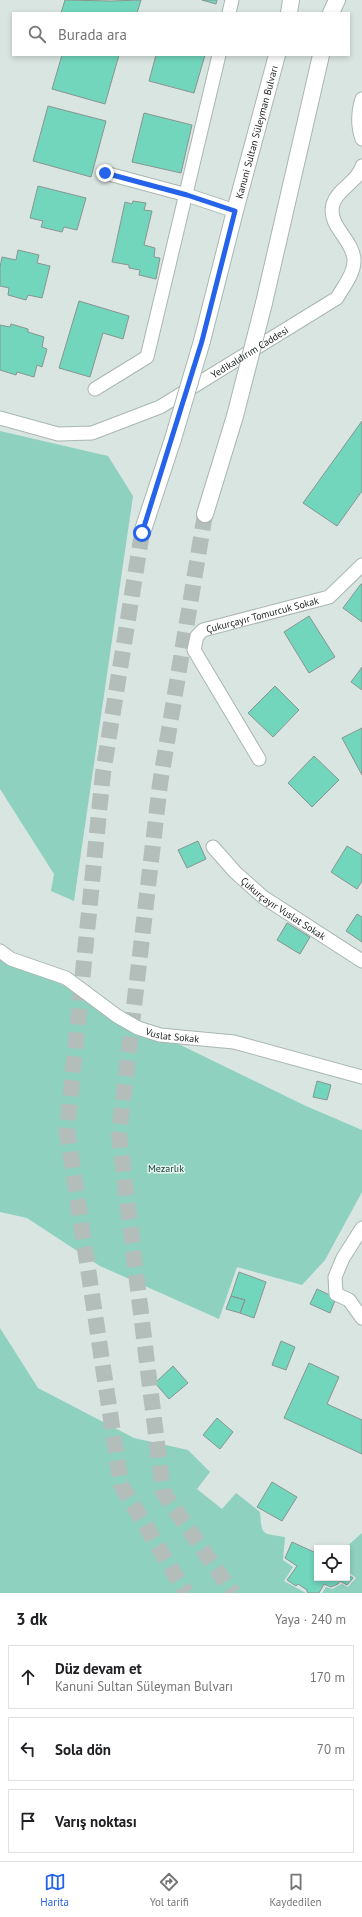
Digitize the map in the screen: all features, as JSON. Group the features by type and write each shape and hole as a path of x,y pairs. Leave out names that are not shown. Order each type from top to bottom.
{"main road":[{"path":"331,12 336,0"},
{"name":"Kanuni Sultan Süleyman Bulvarı","path":"142,533 173,439 202,341 277,56"},
{"path":"205,514 234,416 264,304 321,56"}],"street":[{"path":"229,12 232,0"},
{"path":"95,389 147,357 220,56"},
{"path":"362,99 358,113 359,132 362,139"},
{"name":"Yedikaldırım Caddesi","path":"0,418 58,434 92,433 160,407 336,298 351,274 354,260 350,245 332,219 333,203 341,192 361,171"},
{"path":"105,173 187,195 235,211"},
{"name":"Çukurçayır Tomurcuk Sokak","path":"259,759 194,650 197,636 202,630 329,597 362,565"},
{"name":"Çukurçayır Vuslat Sokak","path":"213,847 235,872 263,897 362,961"},
{"name":"Vuslat Sokak","path":"0,951 11,959 66,978 117,1016 138,1028 160,1035 234,1042 362,1077"},
{"path":"362,1228 343,1258 336,1278 336,1294 349,1300 362,1318"}],"green space":[{"path":"0,431 108,456 133,496 74,901 51,891 54,874 0,789"},
{"name":"Mezarlık","path":"0,953 160,1035 306,1106 362,1130 362,1192 325,1260 302,1285 237,1267 219,1319 100,1266 27,1218 0,1212"},
{"path":"0,1328 38,1388 134,1438 188,1450 210,1472 197,1489 222,1509 236,1493 260,1512 261,1525 264,1532 271,1535 285,1537 283,1560 293,1567 284,1581 306,1593 0,1593"},
{"path":"362,1533 362,1593 322,1593 326,1587 332,1589 342,1584 348,1587 356,1578 350,1573 350,1545 348,1545"}],"building":[{"path":"65,0 141,0 137,12 61,12"},
{"path":"202,0 217,0 216,4"},
{"path":"62,56 119,56 105,104 52,89"},
{"path":"156,56 205,56 194,93 149,81"},
{"path":"48,106 106,121 91,177 33,161"},
{"path":"144,113 192,125 181,173 132,162"},
{"path":"38,186 86,198 77,230 64,227 62,232 41,227 43,221 30,218"},
{"path":"133,201 146,203 144,210 152,211 144,245 155,248 154,257 160,258 156,279 139,275 140,270 129,268 129,265 112,262 125,202 132,204"},
{"path":"18,250 39,255 37,263 50,266 42,298 28,295 26,300 8,295 9,288 0,286 0,267 2,257 16,260"},
{"path":"79,301 129,316 123,339 103,333 90,377 59,368"},
{"path":"11,324 28,329 28,332 44,337 42,347 47,349 42,367 37,365 34,377 17,372 16,375 0,370 0,325 10,327"},
{"path":"362,421 362,491 337,526 303,503"},
{"path":"362,584 362,622 343,608"},
{"path":"309,616 335,657 309,673 284,632"},
{"path":"362,667 362,690 351,682"},
{"path":"275,686 299,710 273,737 248,713"},
{"path":"362,728 362,775 342,738"},
{"path":"314,756 339,780 312,807 288,783"},
{"path":"198,841 206,859 187,868 178,850"},
{"path":"347,846 362,855 362,881 357,889 331,872"},
{"path":"357,914 362,917 362,942 346,931"},
{"path":"287,923 310,937 300,954 277,940"},
{"path":"317,1081 331,1085 327,1100 313,1097"},
{"path":"239,1272 266,1282 254,1318 240,1313 245,1300 231,1296"},
{"path":"317,1289 336,1298 330,1313 310,1304"},
{"path":"231,1296 245,1300 240,1313 226,1309"},
{"path":"281,1341 295,1347 286,1370 272,1365"},
{"path":"309,1363 339,1377 327,1404 362,1420 362,1454 284,1418"},
{"path":"173,1366 188,1383 169,1399 155,1383"},
{"path":"217,1418 233,1432 220,1449 203,1435"},
{"path":"272,1482 297,1497 282,1521 257,1507"},
{"path":"292,1542 314,1552 314,1581 340,1581 338,1584 331,1587 324,1584 319,1593 309,1593 298,1584 296,1586 287,1580 297,1566 285,1558"},
{"path":"350,1576 353,1578 347,1585 340,1581 350,1581"}],"tunnel":[{"path":"205,514 160,784 119,1135 163,1492 233,1593"},
{"path":"142,533 103,773 67,1131 121,1485 186,1593"}],"route":[{"path":"105,173 187,195 235,211 202,341 173,439 142,533"}]}
